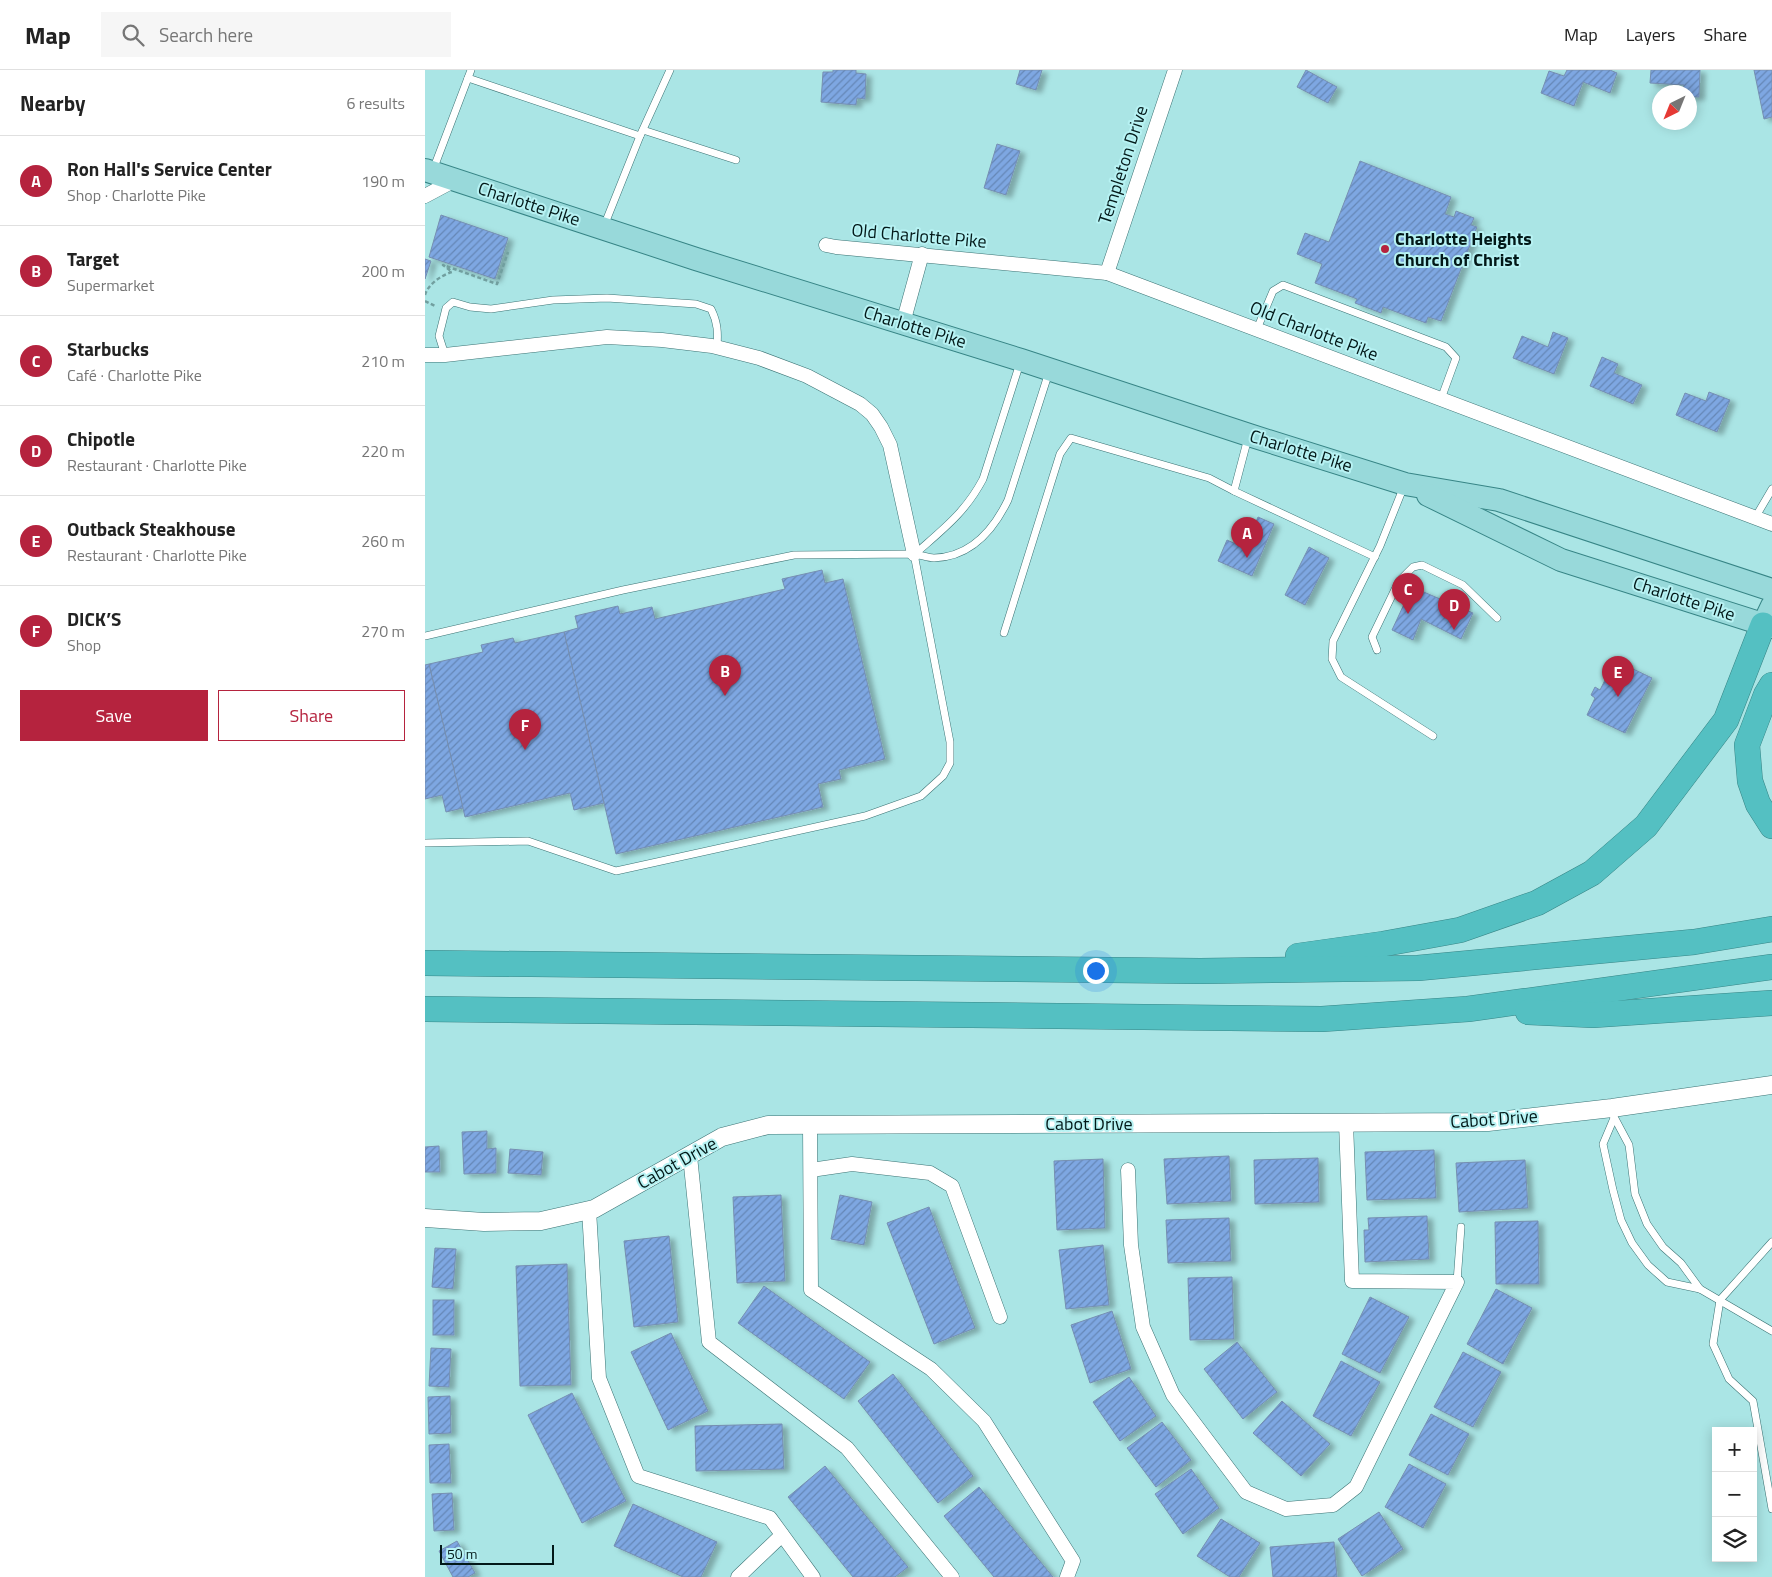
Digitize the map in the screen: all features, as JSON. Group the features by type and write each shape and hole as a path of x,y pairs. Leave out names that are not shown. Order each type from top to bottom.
{"highway":[{"path":"1200,971 1383,944 1460,930 1537,903 1592,874 1646,826 1726,720 1769,619"},
{"path":"1772,685 1766,695 1747,745 1750,781 1758,804 1772,826"},
{"path":"425,963 1200,971 1418,968 1693,942 1772,929"},
{"path":"425,1009 1322,1019 1468,1009 1772,967"},
{"path":"1468,1009 1593,1015 1772,1003"}],"main road":[{"name":"Charlotte Pike","path":"429,171 711,264 1021,360 1405,484 1499,500 1772,590"},
{"name":"Charlotte Pike","path":"1405,484 1561,560 1769,619"}],"street":[{"name":"Templeton Drive","path":"1107,273 1175,70"},
{"path":"425,196 455,180"},
{"name":"Old Charlotte Pike","path":"827,245 1107,273 1772,524"},
{"path":"903,323 922,254"},
{"path":"425,355 445,355 607,337 676,341 717,348 759,358 807,376 860,404 872,414 881,427 890,445 914,554"},
{"name":"Cabot Drive","path":"425,1218 484,1222 541,1221 589,1210 722,1137 768,1125 1488,1122 1613,1113 1772,1085"},
{"path":"1128,1170 1131,1245 1143,1327 1173,1395 1247,1492 1286,1509 1333,1505 1356,1487 1457,1282 1352,1281 1346,1123"},
{"path":"811,1125 811,1290 931,1368 984,1421 1073,1561 1067,1577"},
{"path":"690,1156 709,1342 847,1448 952,1577"},
{"path":"811,1170 852,1164 930,1173 952,1186 1000,1318"},
{"path":"589,1210 599,1378 638,1476 770,1518 813,1577"},
{"path":"738,1577 783,1535"}],"lane":[{"path":"603,228 641,133 671,70"},
{"path":"429,171 470,74 641,133 736,160"},
{"path":"1257,330 1273,291 1283,284 1446,348 1456,358 1441,399"},
{"path":"445,355 439,336 447,308 453,302 470,307 491,309 553,300 607,298 696,304 711,309 717,319 717,348"},
{"path":"914,554 958,516 977,492 983,479 1021,360"},
{"path":"425,636 623,590 794,555 914,554 933,558 955,555 979,542 1000,517 1008,500 1050,370"},
{"path":"1234,491 1249,435"},
{"path":"1004,634 1060,454 1071,438 1209,478 1375,557"},
{"path":"1405,484 1375,557 1333,641 1332,659 1341,677 1433,736"},
{"path":"1755,518 1772,488"},
{"path":"425,843 528,841 615,871 865,816 921,796 943,776 950,763 950,742 914,554"},
{"path":"1377,650 1372,637 1399,581 1413,566 1422,565 1463,585 1497,618"},
{"path":"1613,1113 1603,1144 1621,1220 1632,1243 1648,1265 1667,1282 1700,1289 1772,1331"},
{"path":"1613,1113 1629,1145 1635,1194 1647,1224 1663,1247 1681,1263 1700,1289"},
{"path":"1457,1282 1461,1227"},
{"path":"1772,1242 1720,1300 1713,1344 1729,1379 1753,1401 1772,1509"}],"path":[{"path":"425,295 427,289 445,274 452,272 443,265 497,284 508,252"}],"building":[{"path":"833,70 856,70 856,73 866,74 865,99 857,98 856,105 821,102 823,72 833,72"},
{"path":"1020,70 1042,70 1036,90 1016,84"},
{"path":"1306,70 1337,87 1328,103 1297,87"},
{"path":"1567,70 1610,70 1617,73 1610,93 1583,82 1574,106 1541,93 1549,71 1564,76"},
{"path":"1651,70 1700,70 1699,97 1697,97 1697,85 1650,83"},
{"path":"1754,70 1772,70 1772,117 1764,119"},
{"path":"997,144 1020,151 1006,195 984,188"},
{"path":"1360,161 1451,197 1445,214 1454,217 1456,211 1474,218 1471,225 1477,227 1441,321 1428,317 1426,323 1383,307 1381,313 1355,303 1357,299 1315,283 1322,264 1297,254 1305,233 1329,242"},
{"path":"441,215 508,238 495,279 429,257"},
{"path":"425,259 431,261 425,279"},
{"path":"1553,332 1568,338 1554,374 1513,358 1522,336 1548,347"},
{"path":"1602,357 1618,364 1614,373 1642,385 1633,404 1590,386"},
{"path":"1709,392 1730,400 1717,432 1676,415 1685,393 1706,401"},
{"path":"1258,517 1274,524 1252,576 1218,561 1227,540 1245,548"},
{"path":"1309,547 1329,558 1305,605 1285,595"},
{"path":"822,570 825,583 843,579 885,759 839,770 841,779 818,784 823,807 616,854 564,632 578,628 575,616 618,606 620,614 652,607 655,619 785,589 782,579"},
{"path":"1412,587 1473,613 1461,639 1421,619 1413,640 1392,630"},
{"path":"564,632 604,803 574,810 570,793 465,817 429,664 483,652 481,645 513,638 515,643"},
{"path":"1616,658 1630,665 1629,667 1652,678 1625,733 1587,715 1595,698 1591,695 1595,687 1600,690"},
{"path":"429,664 463,808 446,812 442,795 425,799 425,665"},
{"path":"487,1131 487,1149 496,1148 496,1173 464,1174 462,1132"},
{"path":"439,1146 440,1172 425,1172 425,1147"},
{"path":"510,1149 543,1152 541,1175 508,1173"},
{"path":"1434,1150 1436,1198 1367,1200 1365,1152"},
{"path":"1229,1156 1231,1201 1167,1204 1164,1159"},
{"path":"1318,1158 1319,1202 1255,1204 1254,1160"},
{"path":"1103,1159 1105,1228 1057,1230 1054,1161"},
{"path":"1525,1160 1528,1208 1459,1212 1456,1163"},
{"path":"781,1195 785,1281 737,1283 733,1197"},
{"path":"840,1195 872,1202 864,1245 831,1239"},
{"path":"929,1207 975,1328 934,1344 887,1223"},
{"path":"1427,1216 1429,1259 1365,1262 1364,1230 1369,1230 1368,1218"},
{"path":"1229,1218 1231,1261 1168,1263 1166,1220"},
{"path":"1538,1221 1539,1284 1496,1284 1495,1222"},
{"path":"669,1236 678,1322 634,1327 624,1241"},
{"path":"1103,1245 1109,1305 1066,1309 1059,1250"},
{"path":"435,1248 456,1249 453,1289 432,1287"},
{"path":"567,1264 571,1385 520,1386 516,1266"},
{"path":"1232,1277 1234,1339 1190,1340 1188,1278"},
{"path":"764,1286 870,1362 844,1399 738,1323"},
{"path":"1496,1289 1532,1308 1503,1364 1467,1344"},
{"path":"1370,1297 1409,1317 1380,1373 1342,1354"},
{"path":"433,1300 454,1300 454,1335 433,1335"},
{"path":"1112,1311 1131,1369 1090,1383 1071,1325"},
{"path":"671,1333 708,1411 668,1430 631,1352"},
{"path":"1237,1342 1277,1392 1243,1419 1204,1369"},
{"path":"431,1348 451,1349 449,1387 429,1386"},
{"path":"1463,1352 1501,1372 1473,1427 1434,1407"},
{"path":"1341,1361 1380,1382 1351,1436 1313,1416"},
{"path":"893,1374 973,1476 938,1503 858,1401"},
{"path":"1129,1377 1156,1416 1120,1441 1093,1402"},
{"path":"572,1393 626,1501 582,1523 528,1415"},
{"path":"450,1396 451,1433 429,1434 428,1397"},
{"path":"1282,1401 1330,1444 1301,1476 1253,1433"},
{"path":"1431,1414 1469,1434 1448,1475 1409,1455"},
{"path":"1162,1422 1191,1460 1156,1487 1127,1448"},
{"path":"782,1424 784,1469 696,1471 695,1426"},
{"path":"449,1444 451,1483 430,1483 429,1445"},
{"path":"1409,1464 1446,1484 1423,1528 1385,1507"},
{"path":"825,1466 908,1567 895,1577 853,1577 788,1497"},
{"path":"1191,1469 1219,1508 1183,1534 1155,1494"},
{"path":"979,1487 1053,1577 994,1577 944,1516"},
{"path":"452,1493 454,1530 434,1531 432,1494"},
{"path":"633,1504 717,1542 701,1577 683,1577 614,1546"},
{"path":"1379,1512 1403,1549 1362,1576 1338,1539"},
{"path":"1221,1519 1260,1543 1239,1577 1230,1577 1197,1556"},
{"path":"457,1541 475,1573 468,1577 453,1577 439,1551"},
{"path":"1334,1542 1337,1577 1273,1577 1270,1547"}],"place":[{"name":"Charlotte Heights Church of Christ","path":"1385,249"},
{"name":"Ron Hall's Service Center","path":"1247,558"},
{"name":"Starbucks","path":"1408,614"},
{"name":"Chipotle","path":"1454,630"},
{"name":"Target","path":"725,696"},
{"name":"Outback Steakhouse","path":"1618,697"},
{"name":"DICK’S","path":"525,750"}]}
